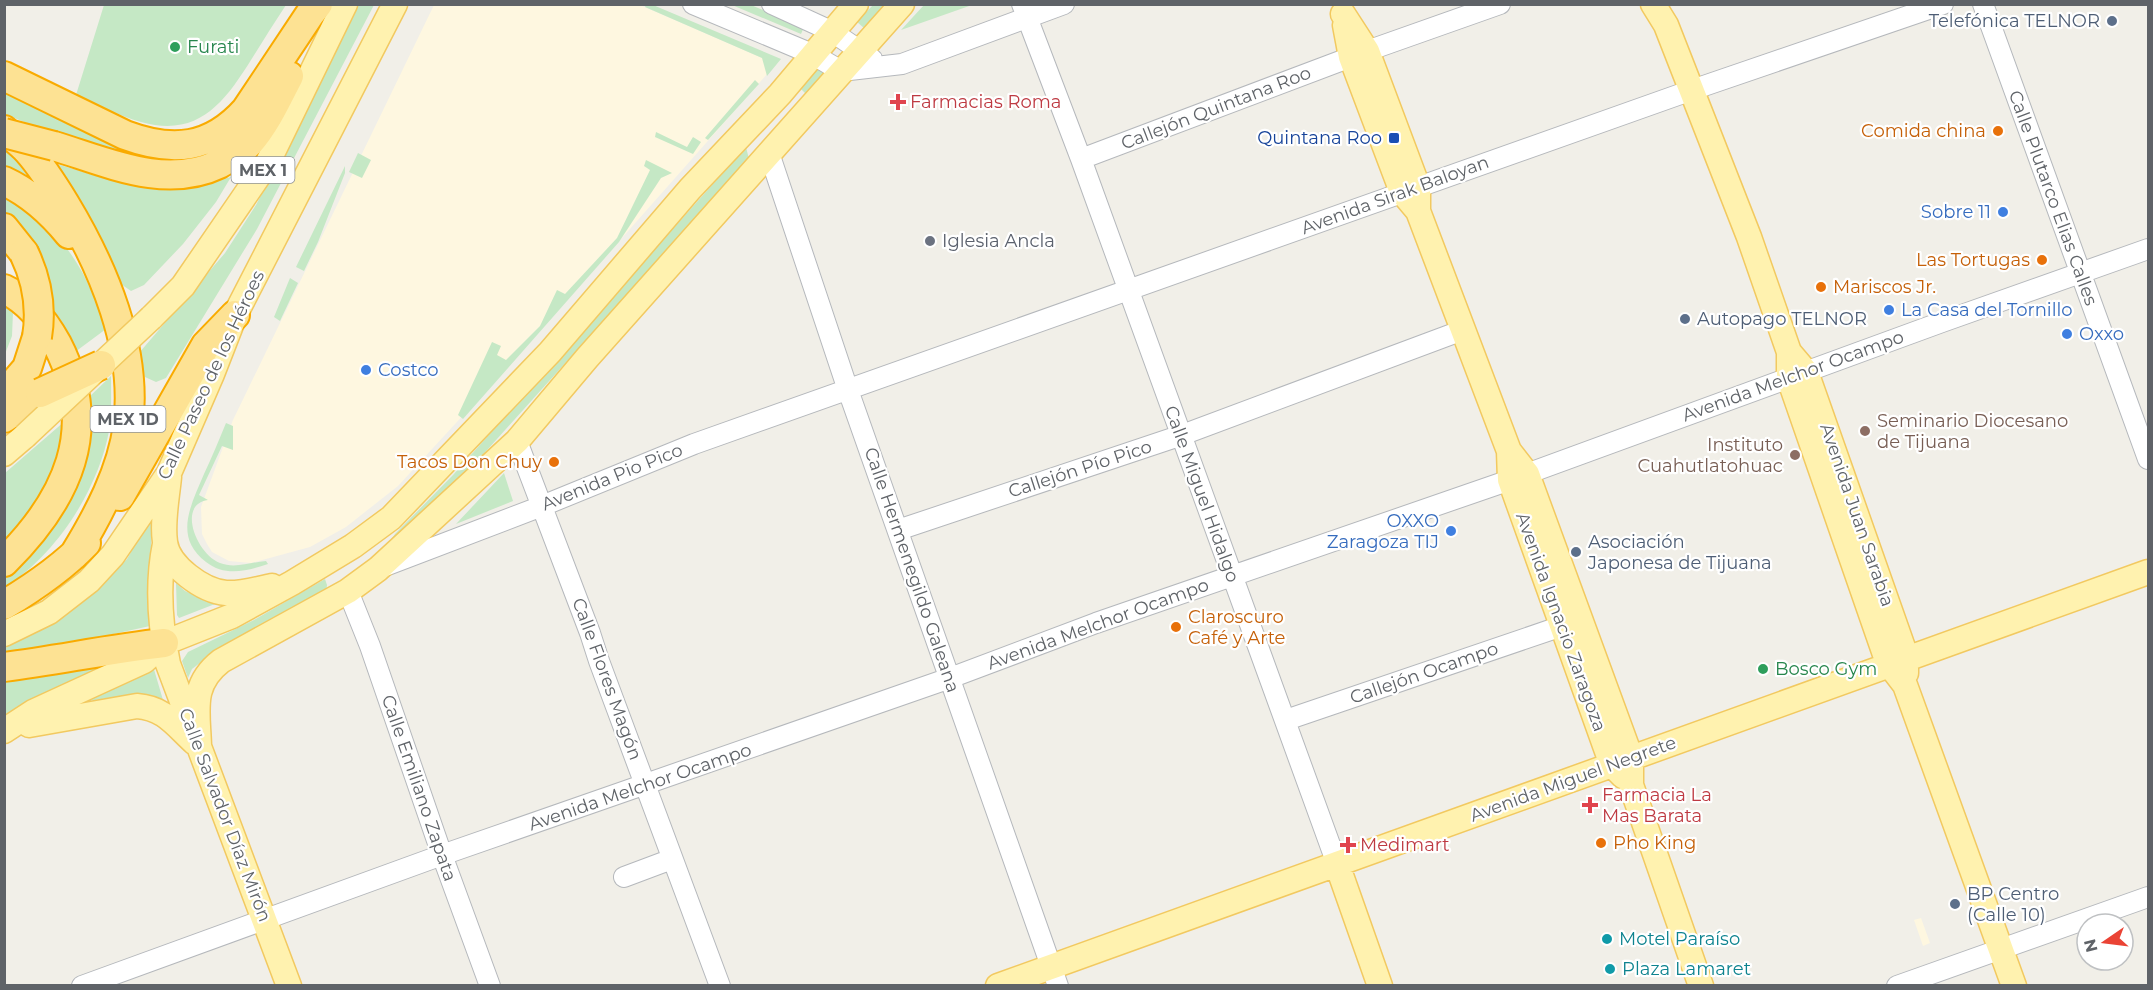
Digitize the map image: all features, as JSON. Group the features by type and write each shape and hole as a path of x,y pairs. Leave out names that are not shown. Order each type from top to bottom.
{"highway":[{"path":"4,76 145,143 183,146 202,142 234,124 246,110 318,4"},
{"path":"4,131 139,172 164,175 210,168 231,158 248,144 265,121 319,21 324,4"},
{"path":"4,131 28,151 53,184 81,231 102,275"},
{"name":"MEX 1D","path":"4,181 37,201 57,219 102,275 118,319 130,399 128,426 111,485 95,521 74,555 29,590 4,605"},
{"path":"4,228 14,253 32,270 39,298 40,320 4,374"},
{"path":"4,289 15,294 35,312 51,333 68,365 78,408 72,458 62,486 39,523 4,562"},
{"name":"MEX 1","path":"74,555 103,525 206,345 235,315"},
{"path":"4,395 27,368 30,334"},
{"name":"MEX 1","path":"11,428 101,365"},
{"path":"4,667 59,660 120,648 164,644"}],"main road":[{"name":"MEX 1","path":"101,365 183,286 268,162 345,4"},
{"name":"Calle Paseo de los Héroes","path":"4,634 49,612 89,581 113,555 169,472 235,315 395,4"},
{"path":"348,591 344,581 345,572 365,554 391,518 550,352 690,189 780,94 856,4"},
{"path":"199,746 198,693 205,675 212,667 348,591 378,569 517,441 902,4"},
{"name":"Avenida Ignacio Zaragoza","path":"1341,9 1509,451 1631,785 1701,986"},
{"name":"Avenida Juan Sarabia","path":"1660,11 1749,237 1905,685 2014,986"},
{"path":"769,153 768,131 780,94"},
{"name":"MEX 1","path":"4,454 11,428"},
{"name":"Calle Salvador Díaz Mirón","path":"169,472 160,596 168,664 289,986"},
{"name":"Avenida Ignacio Zaragoza","path":"1518,477 1562,626 1622,761"},
{"path":"4,732 33,712 144,661 164,644 232,615 292,583 353,546 391,518"},
{"path":"165,544 178,568 200,585 212,590 238,593 292,583"},
{"name":"Avenida Miguel Negrete","path":"998,986 1054,976 1337,864 1897,660 2148,572"},
{"path":"4,732 49,720 137,706 150,707 165,714 199,746"},
{"name":"Calle Miguel Hidalgo","path":"1337,864 1380,986"}],"street":[{"path":"693,4 812,54 841,71 902,64 1024,11 1064,4"},
{"path":"772,4 831,31 882,68"},
{"name":"Callejón Quintana Roo","path":"1081,159 1359,54 1500,4"},
{"name":"Avenida Sirak Baloyan","path":"848,390 1692,90 1943,4"},
{"name":"Calle Plutarco Elias Calles","path":"1983,4 2148,459"},
{"name":"Calle Miguel Hidalgo","path":"1024,11 1081,159 1337,864"},
{"name":"Calle Hermenegildo Galeana","path":"769,153 848,390 1054,976"},
{"name":"Avenida Melchor Ocampo","path":"82,986 442,855 950,678 1096,623 1518,477 2148,249"},
{"name":"Callejón Pío Pico","path":"897,530 1182,435 1463,330"},
{"name":"Avenida Pio Pico","path":"378,569 694,444 848,390"},
{"name":"Calle Flores Magón","path":"517,441 720,986"},
{"name":"Calle Emiliano Zapata","path":"348,591 370,646 490,986"},
{"name":"Callejón Ocampo","path":"1286,720 1562,626"},
{"path":"624,877 672,859"},
{"path":"1898,986 2148,897"}],"shaded area":[{"path":"434,5 640,5 776,64 514,360 398,486 346,527 310,547 251,563 229,561 212,552 207,544 202,534 201,507 233,420"},
{"path":"1921,918 1930,943 1923,946 1914,920"}],"green space":[{"name":"Furati","path":"104,4 286,5 241,76 219,103 194,121 161,126 125,117 76,95"},
{"path":"924,4 972,5 901,30"},
{"path":"358,5 374,5 257,229 166,378 156,382 145,377 139,353 225,253 256,205"},
{"path":"653,5 781,59 767,76 762,58 645,7"},
{"path":"732,5 751,5 804,27 801,34"},
{"path":"873,5 885,5 864,28 857,22"},
{"path":"816,67 824,71 823,75 806,94 799,87"},
{"path":"755,80 759,84 708,140 705,138"},
{"path":"4,91 105,140 241,139 174,168 66,139 7,115"},
{"path":"656,132 687,147 693,137 701,142 693,154 655,137"},
{"path":"746,147 749,159 479,459 462,482 386,546 453,475"},
{"path":"4,148 10,152 42,196 5,170"},
{"path":"358,153 371,160 362,178 349,172"},
{"path":"646,160 672,173 661,178 619,242 463,419 458,415 492,342 501,346 497,355 506,360 540,326 557,290 565,294 617,238 650,170 644,166"},
{"path":"56,164 122,183 162,189 179,188 231,177 216,202 183,244 144,285 131,291 118,282 79,202"},
{"path":"345,166 345,173 304,271 296,267"},
{"path":"4,191 64,245 78,264 94,296 106,329 75,352 52,316 29,238 5,212"},
{"path":"290,278 298,283 280,321 274,317"},
{"path":"5,305 13,312 12,336 5,354"},
{"path":"111,376 109,431 95,476 85,498 72,519 41,557 24,574 5,587 5,576 14,568 88,398"},
{"path":"65,421 62,446 56,467 30,512 5,542 5,473"},
{"path":"226,423 233,426 233,450 222,446 199,495 208,500 199,503 193,510 192,519 197,540 211,558 226,565 266,561 268,564 236,571 221,570 206,562 196,552 187,531 194,497"},
{"path":"504,473 513,501 456,524"},
{"path":"153,513 149,580 150,626 100,637 5,652 5,648 56,622 98,588 127,559"},
{"path":"325,579 326,593 213,653 192,669 188,678 182,661 188,652 254,620"},
{"path":"176,583 185,591 215,604 179,618"},
{"path":"142,651 5,720 5,676"},
{"path":"153,666 163,700 135,696 88,701 125,683"}],"place":[{"name":"Telefónica TELNOR","path":"2112,21"},
{"name":"Furati","path":"175,47"},
{"name":"Farmacias Roma","path":"898,102"},
{"name":"Comida china","path":"1998,131"},
{"name":"Quintana Roo","path":"1394,138"},
{"name":"Sobre 11","path":"2003,212"},
{"name":"Iglesia Ancla","path":"930,241"},
{"name":"Las Tortugas","path":"2042,260"},
{"name":"Mariscos Jr.","path":"1821,287"},
{"name":"La Casa del Tornillo","path":"1889,310"},
{"name":"Autopago TELNOR","path":"1685,319"},
{"name":"Oxxo","path":"2067,334"},
{"name":"Costco","path":"366,370"},
{"name":"Seminario Diocesano de Tijuana","path":"1865,431"},
{"name":"Instituto Cuahutlatohuac","path":"1795,455"},
{"name":"Tacos Don Chuy","path":"554,462"},
{"name":"OXXO Zaragoza TIJ","path":"1451,531"},
{"name":"Asociación Japonesa de Tijuana","path":"1576,552"},
{"name":"Claroscuro Café y Arte","path":"1176,627"},
{"name":"Bosco Gym","path":"1763,669"},
{"name":"Farmacia La Mas Barata","path":"1590,805"},
{"name":"Pho King","path":"1601,843"},
{"name":"Medimart","path":"1348,845"},
{"name":"BP Centro (Calle 10)","path":"1955,904"},
{"name":"Motel Paraíso","path":"1607,939"},
{"name":"Plaza Lamaret","path":"1610,969"}]}
